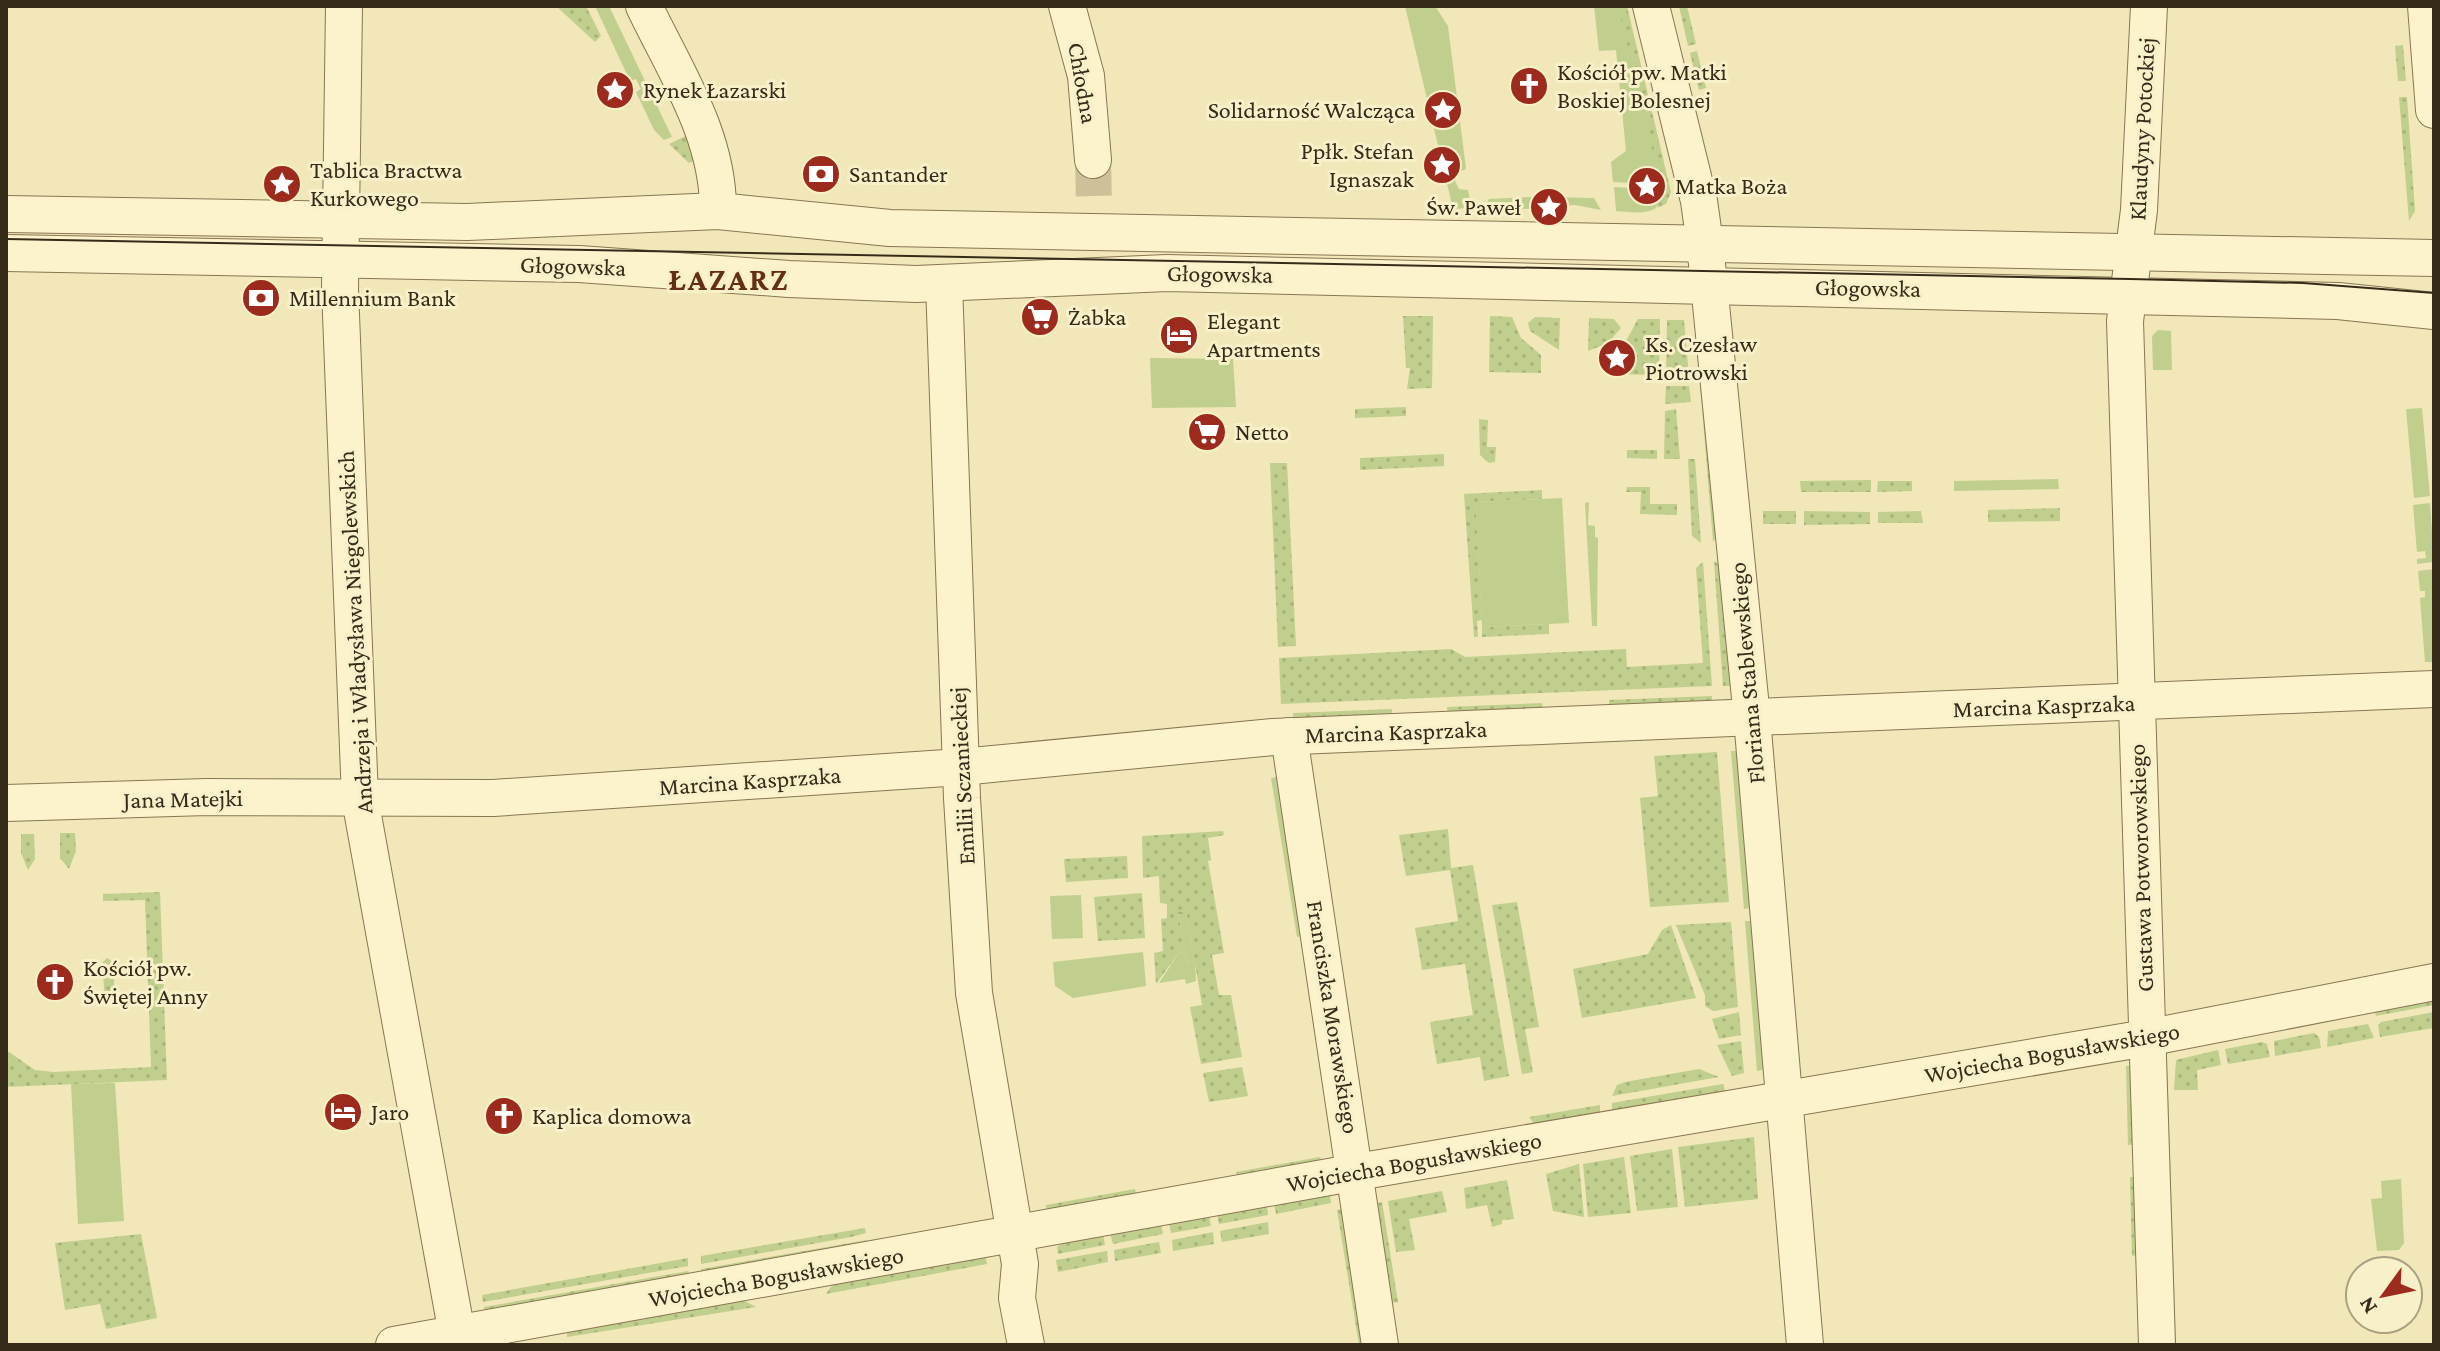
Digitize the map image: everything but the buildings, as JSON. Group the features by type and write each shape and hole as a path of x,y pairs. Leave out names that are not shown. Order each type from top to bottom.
{"street":[{"name":"Andrzeja i Władysława Niegolewskich","path":"344,6 340,260 360,799 458,1338"},
{"path":"644,6 708,140 718,183 718,211"},
{"name":"Chłodna","path":"1067,6 1086,76 1093,160"},
{"name":"Floriana Stablewskiego","path":"1651,6 1699,201 1705,244 1752,718 1805,1345"},
{"name":"Klaudyny Potockiej","path":"2128,295 2139,210 2149,6"},
{"path":"2426,6 2434,110"},
{"name":"Głogowska","path":"6,214 467,222 718,211 890,228 1095,218 1705,244 2434,258"},
{"name":"Głogowska","path":"6,253 579,264 789,279 944,283 1167,273 1708,284 2338,301 2434,311"},
{"name":"Emilii Sczanieckiej","path":"944,283 961,767 976,1009 1017,1250 1017,1298 1026,1345"},
{"name":"Gustawa Potworowskiego","path":"2128,295 2127,397 2157,1345"},
{"name":"Marcina Kasprzaka","path":"360,799 479,798 961,767 1289,736 2434,689"},
{"name":"Franciszka Morawskiego","path":"1289,736 1357,1172 1380,1345"},
{"name":"Jana Matejki","path":"6,803 207,797 360,799"},
{"name":"Wojciecha Bogusławskiego","path":"394,1345 458,1338 1017,1250 1357,1172 2146,1038 2434,982"},
{"name":"Emilii Sczanieckiej","path":"1017,1250 1040,1294 1050,1345"}],"green space":[{"path":"556,6 586,6 601,36 595,42"},
{"path":"595,6 609,6 672,137 664,140 654,130 636,92 641,89 636,79 630,81"},
{"path":"1405,6 1435,6 1448,26 1466,169 1458,172 1455,181 1459,189 1468,190 1472,208 1453,209"},
{"path":"1594,6 1618,6 1663,195 1656,207 1644,212 1616,211 1614,187 1650,189 1651,184 1613,182 1611,162 1626,151 1616,50 1599,51"},
{"path":"1618,6 1627,6 1671,192 1666,204 1651,211 1658,207"},
{"path":"1679,6 1687,6 1696,44 1688,46"},
{"path":"2403,45 2406,81 2398,81 2395,46"},
{"path":"1697,51 1706,88 1699,90 1690,53"},
{"path":"2399,97 2407,97 2415,211 2409,221"},
{"path":"692,133 702,157 689,163 669,144"},
{"path":"1531,197 1537,209 1484,208 1489,199"},
{"path":"1552,197 1594,198 1601,210 1575,205 1549,207"},
{"path":"1403,316 1433,316 1432,388 1407,389 1410,368 1406,368"},
{"path":"1490,316 1512,317 1521,338 1541,355 1541,373 1489,372"},
{"path":"1535,317 1560,318 1559,350 1530,331 1528,323"},
{"path":"1589,318 1614,319 1621,328 1608,343 1588,351"},
{"path":"1638,319 1660,319 1659,375 1606,374 1606,357 1626,341"},
{"path":"1667,320 1684,320 1689,376 1666,375"},
{"path":"1695,321 1717,536 1713,542"},
{"path":"2158,330 2171,331 2172,370 2153,370 2152,336"},
{"path":"1150,358 1233,359 1236,407 1152,408"},
{"path":"1666,386 1689,386 1691,402 1665,404"},
{"path":"1406,407 1406,416 1355,418 1355,409"},
{"path":"2422,408 2430,496 2414,498 2406,409"},
{"path":"1676,409 1680,459 1664,459 1665,411"},
{"path":"1479,419 1488,420 1487,447 1496,447 1495,462 1489,463 1480,455"},
{"path":"1627,450 1657,450 1657,459 1627,458"},
{"path":"1444,454 1444,466 1360,470 1360,458"},
{"path":"1688,459 1695,459 1701,543 1692,536"},
{"path":"1270,463 1287,463 1296,646 1278,647"},
{"path":"2058,479 2059,489 1954,491 1954,481"},
{"path":"1871,480 1871,492 1801,492 1800,481"},
{"path":"1878,481 1912,481 1912,491 1877,492"},
{"path":"1627,487 1650,487 1650,504 1677,504 1677,515 1640,514 1641,492 1626,492"},
{"path":"1542,490 1542,499 1476,502 1482,620 1477,621 1478,637 1474,637 1464,494"},
{"path":"1562,498 1569,623 1482,627 1476,502"},
{"path":"1589,502 1588,525 1595,526 1595,537 1598,538 1597,626 1592,626 1585,503"},
{"path":"2430,503 2434,562 2417,564 2417,559 2426,558 2425,551 2417,552 2413,505"},
{"path":"2060,508 2060,521 1988,522 1988,510"},
{"path":"1763,511 1796,511 1796,524 1763,524"},
{"path":"1804,511 1870,512 1870,524 1804,525"},
{"path":"1921,511 1923,523 1878,523 1878,512"},
{"path":"1714,561 1720,565 1730,686 1723,686"},
{"path":"1703,562 1712,686 1281,704 1279,658 1451,649 1465,657 1626,649 1627,667 1703,663 1696,568"},
{"path":"2434,569 2434,662 2425,662 2420,598 2425,597 2425,591 2420,591 2418,571"},
{"path":"1549,624 1549,634 1482,637 1482,627"},
{"path":"1712,696 1712,705 1609,709 1609,700"},
{"path":"1542,703 1543,712 1448,716 1447,707"},
{"path":"1392,709 1392,718 1294,722 1293,713"},
{"path":"1731,751 1746,751 1752,908 1744,909"},
{"path":"1717,752 1729,902 1650,907 1640,798 1658,796 1654,756"},
{"path":"1277,777 1303,936 1297,937 1271,778"},
{"path":"1448,829 1451,868 1473,865 1509,1076 1484,1081 1480,1057 1437,1064 1430,1022 1473,1015 1465,964 1422,970 1415,928 1458,921 1450,870 1406,876 1399,835"},
{"path":"1223,831 1224,835 1208,838 1211,860 1208,861 1224,953 1212,955 1219,995 1231,995 1242,1057 1201,1064 1190,1007 1202,1005 1186,911 1178,912 1185,951 1178,954 1156,984 1154,953 1163,951 1161,919 1167,918 1167,904 1160,903 1159,876 1143,878 1142,836"},
{"path":"60,833 75,833 76,851 69,869 60,858"},
{"path":"21,834 34,834 35,859 28,870 21,853"},
{"path":"1127,856 1128,878 1066,882 1064,859"},
{"path":"160,892 167,1080 6,1087 6,1050 35,1070 53,1072 151,1067 145,900 103,901 103,894"},
{"path":"1142,893 1145,938 1098,941 1094,897"},
{"path":"1081,895 1083,938 1052,939 1050,896"},
{"path":"1517,902 1539,1027 1525,1029 1533,1072 1522,1074 1492,905"},
{"path":"1186,911 1195,962 1187,964 1178,912"},
{"path":"1745,921 1755,921 1772,1068 1757,1071"},
{"path":"1731,922 1738,1007 1713,1011 1705,1006 1705,995 1676,925"},
{"path":"1671,925 1696,998 1582,1018 1573,969 1648,954 1662,930"},
{"path":"1185,951 1187,964 1195,962 1196,981 1186,984 1185,979 1159,983 1178,954"},
{"path":"1143,952 1146,986 1073,998 1055,986 1053,962"},
{"path":"107,958 113,962 115,998 109,1005 105,1000 102,963"},
{"path":"2434,997 2434,1005 2376,1016 2374,1008"},
{"path":"1739,1012 1741,1035 1719,1039 1712,1019"},
{"path":"2434,1012 2434,1028 2380,1037 2378,1025 2381,1022"},
{"path":"2368,1024 2374,1038 2327,1047 2328,1031"},
{"path":"2314,1033 2319,1037 2321,1048 2275,1056 2274,1041"},
{"path":"1741,1041 1744,1073 1732,1076 1717,1045"},
{"path":"2262,1042 2267,1044 2270,1057 2228,1064 2225,1049"},
{"path":"2218,1050 2221,1065 2197,1070 2198,1090 2174,1090 2176,1060"},
{"path":"2167,1061 2176,1345 2169,1345 2162,1062"},
{"path":"2126,1066 2134,1066 2135,1144 2128,1145"},
{"path":"1242,1067 1248,1096 1209,1102 1203,1073"},
{"path":"1699,1069 1719,1077 1612,1096 1617,1085 1625,1082"},
{"path":"115,1083 124,1221 78,1224 71,1084"},
{"path":"1723,1084 1726,1093 1612,1113 1612,1103"},
{"path":"1600,1105 1600,1115 1536,1126 1529,1117"},
{"path":"1754,1137 1758,1199 1685,1207 1678,1147"},
{"path":"1672,1149 1678,1207 1637,1211 1630,1156"},
{"path":"1320,1157 1322,1164 1238,1176 1236,1172"},
{"path":"1624,1157 1631,1213 1588,1217 1583,1164"},
{"path":"1579,1164 1584,1217 1553,1211 1546,1174"},
{"path":"2130,1177 2136,1177 2138,1255 2132,1256"},
{"path":"2401,1179 2404,1243 2399,1250 2377,1251 2371,1199 2382,1198 2381,1181"},
{"path":"1507,1180 1514,1219 1502,1220 1502,1224 1492,1227 1487,1205 1466,1209 1464,1188"},
{"path":"1135,1189 1137,1197 1047,1212 1046,1205"},
{"path":"1442,1191 1447,1212 1409,1219 1415,1250 1396,1252 1388,1201"},
{"path":"1330,1195 1331,1203 1276,1214 1274,1203"},
{"path":"1382,1202 1398,1302 1389,1303 1373,1204"},
{"path":"1267,1205 1268,1215 1219,1224 1217,1213"},
{"path":"1344,1208 1365,1345 1359,1345 1337,1210"},
{"path":"1209,1215 1211,1226 1171,1233 1169,1222"},
{"path":"1268,1222 1269,1234 1222,1242 1220,1231"},
{"path":"1161,1223 1163,1234 1113,1244 1110,1233"},
{"path":"865,1228 866,1233 851,1237 701,1264 701,1256"},
{"path":"1213,1232 1214,1244 1173,1251 1172,1240"},
{"path":"141,1234 157,1318 106,1329 100,1304 65,1310 55,1243"},
{"path":"1103,1234 1105,1245 1058,1254 1057,1247 1066,1241"},
{"path":"867,1240 867,1245 702,1275 701,1269"},
{"path":"1159,1242 1161,1253 1115,1261 1114,1250"},
{"path":"1107,1251 1108,1262 1058,1272 1056,1260"},
{"path":"985,1254 987,1264 826,1294 833,1284"},
{"path":"688,1258 688,1266 483,1302 482,1295"},
{"path":"688,1271 690,1277 485,1314 484,1307"},
{"path":"743,1300 756,1307 567,1337 567,1329"}],"tunnel":[{"path":"1093,160 1094,203"}],"tram line":[{"path":"6,239 2130,279 2303,283 2434,293"}],"place":[{"name":"Kościół pw. Matki Boskiej Bolesnej","path":"1529,86"},
{"name":"Rynek Łazarski","path":"615,90"},
{"name":"Solidarność Walcząca","path":"1443,110"},
{"name":"Ppłk. Stefan Ignaszak","path":"1442,165"},
{"name":"Santander","path":"821,174"},
{"name":"Tablica Bractwa Kurkowego","path":"282,184"},
{"name":"Matka Boża","path":"1647,186"},
{"name":"Św. Paweł","path":"1549,207"},
{"name":"Millennium Bank","path":"261,298"},
{"name":"Żabka","path":"1040,317"},
{"name":"Elegant Apartments","path":"1179,335"},
{"name":"Ks. Czesław Piotrowski","path":"1617,358"},
{"name":"Netto","path":"1207,432"},
{"name":"Kościół pw. Świętej Anny","path":"55,982"},
{"name":"Jaro","path":"343,1112"},
{"name":"Kaplica domowa","path":"504,1116"}],"district":[{"name":"ŁAZARZ","path":"729,279"}]}
